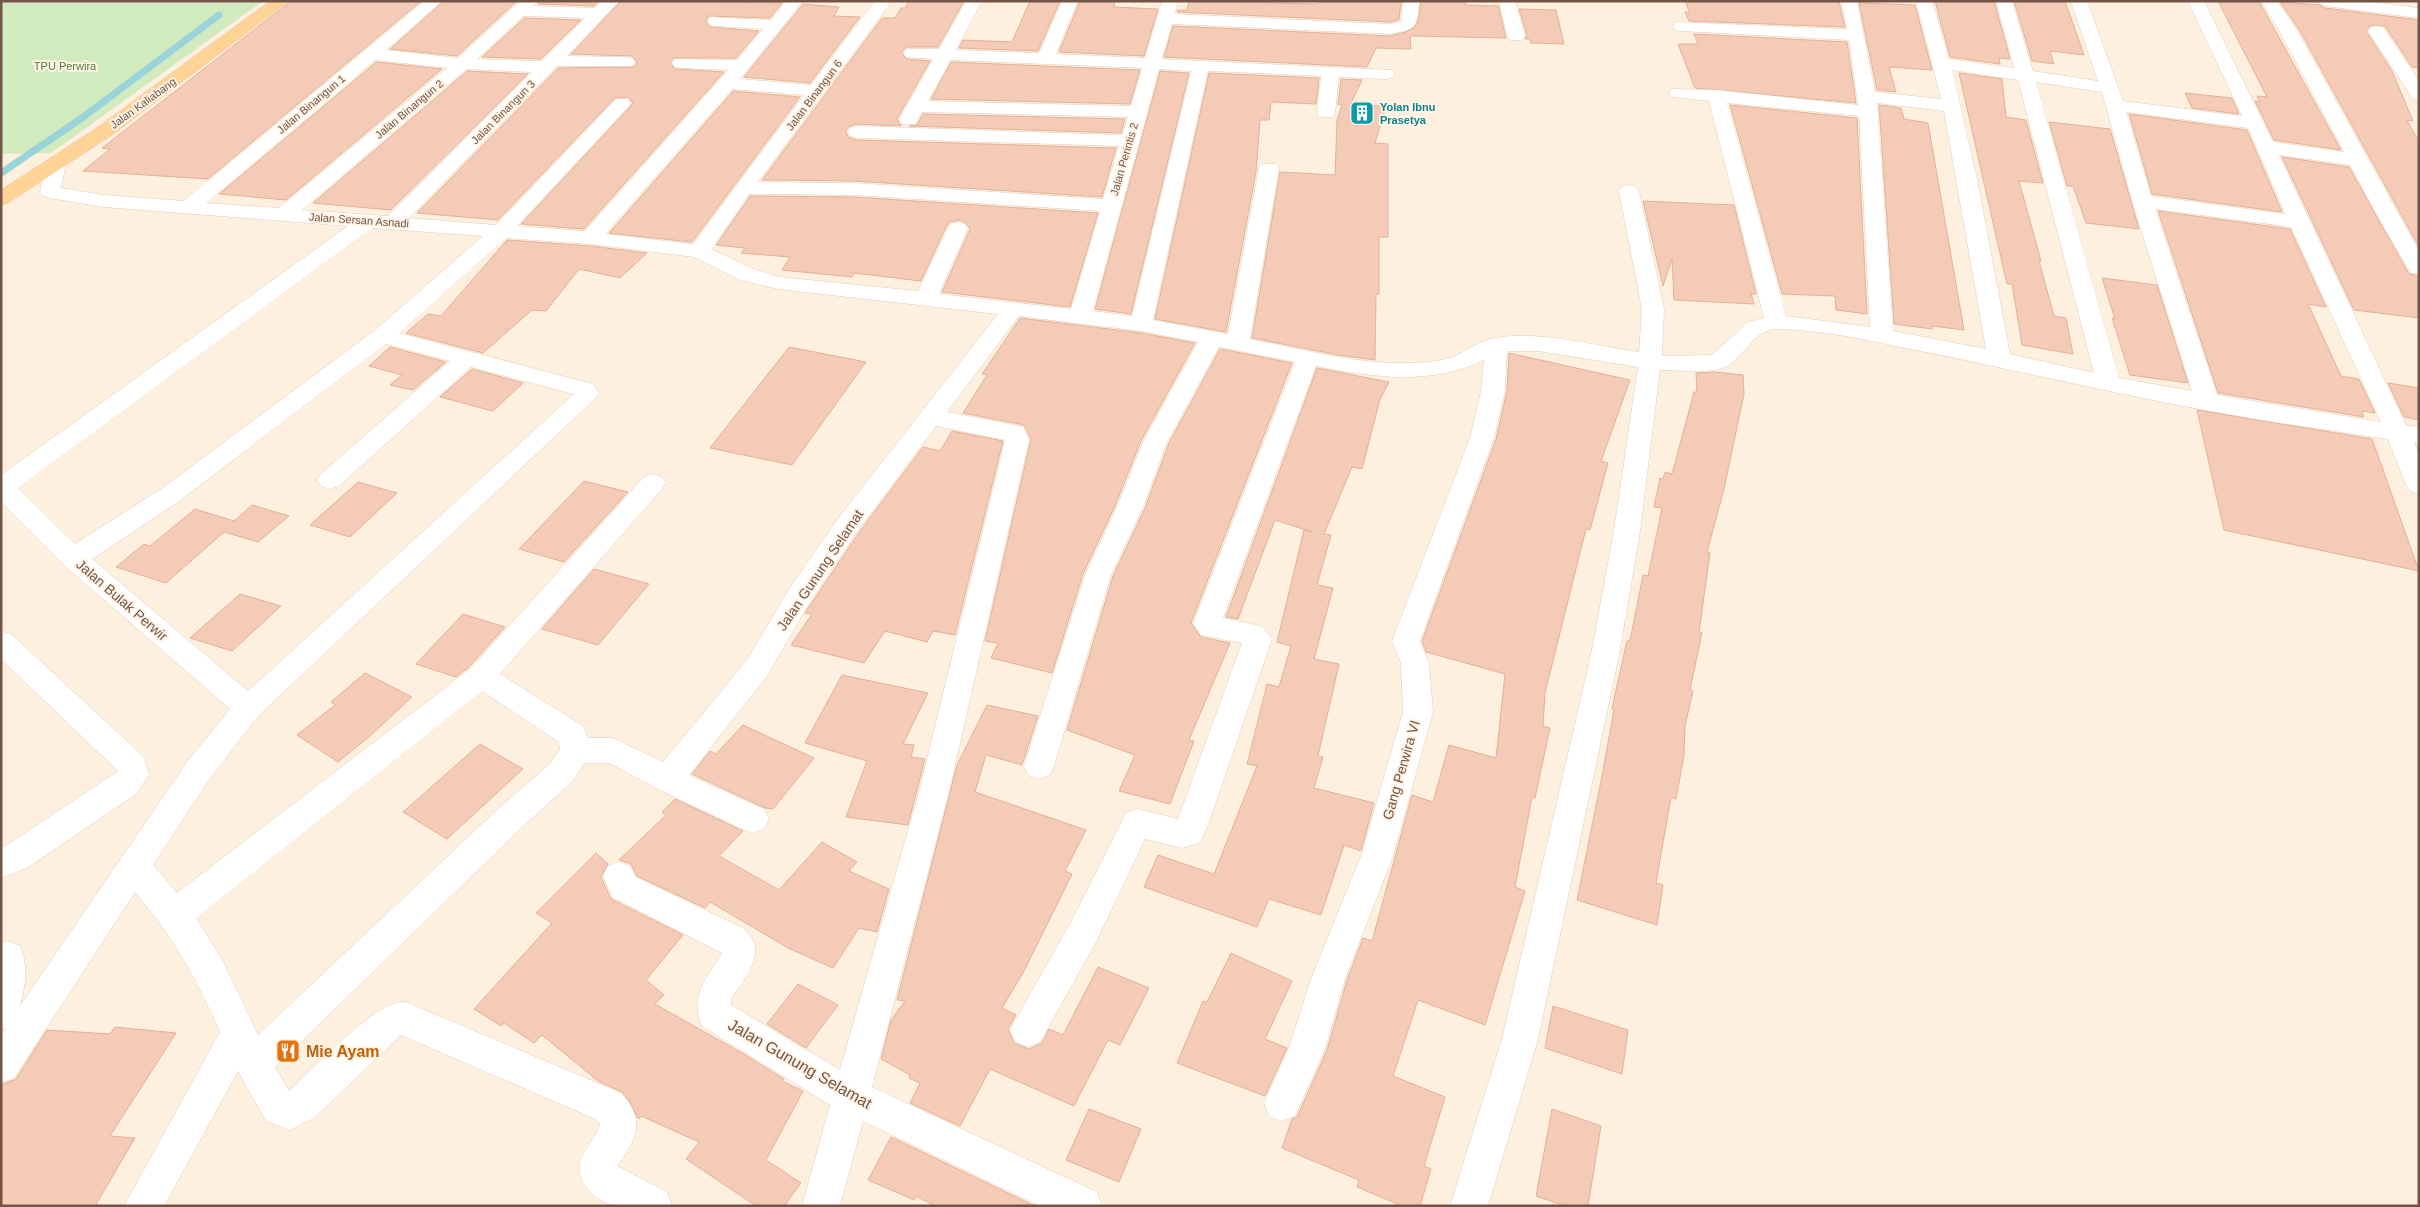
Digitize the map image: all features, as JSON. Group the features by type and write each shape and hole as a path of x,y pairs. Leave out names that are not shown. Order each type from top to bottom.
{"main road":[{"name":"Jalan Kaliabang","path":"1,199 105,131 280,1"}],"street":[{"name":"Jalan Binangun 1","path":"189,207 434,1"},
{"path":"590,238 727,83 794,1"},
{"name":"Jalan Binangun 6","path":"699,250 743,188 884,1"},
{"path":"901,134 974,1"},
{"path":"1045,59 1070,1"},
{"name":"Jalan Perintis 2","path":"1080,318 1170,1"},
{"path":"1165,19 1390,29 1406,26 1409,23 1411,1"},
{"path":"1507,1 1516,36"},
{"path":"1849,1 1858,35 1867,104 1882,336"},
{"path":"1924,1 1943,63 1953,106 1999,359"},
{"path":"2004,1 2109,384"},
{"path":"2079,1 2112,96 2142,201 2207,402"},
{"path":"2196,1 2255,123 2299,222 2408,433 2419,485"},
{"path":"2269,1 2289,32 2393,226 2419,268"},
{"path":"2325,1 2419,13"},
{"path":"525,6 606,7"},
{"name":"Jalan Binangun 2","path":"286,214 462,64 525,6"},
{"name":"Jalan Binangun 3","path":"393,223 606,7"},
{"path":"716,21 775,25"},
{"path":"1681,26 1858,35"},
{"path":"2377,31 2419,96"},
{"path":"912,53 1386,74"},
{"path":"370,54 462,64 626,62"},
{"path":"680,63 742,65"},
{"path":"1943,63 2025,74 2112,96 2255,123"},
{"path":"1140,324 1201,65"},
{"path":"1326,113 1331,71"},
{"path":"727,83 817,91"},
{"path":"1678,93 1867,104 1953,106"},
{"path":"1716,95 1776,322"},
{"path":"73,558 170,495 382,336 501,231 622,103"},
{"path":"916,106 1137,112"},
{"path":"857,132 1129,141"},
{"path":"2265,147 2359,160"},
{"name":"Jalan Sersan Asnadi","path":"56,162 50,192 104,201 590,238 699,250"},
{"path":"1238,343 1269,168"},
{"path":"743,188 854,189 1111,206"},
{"path":"1469,1206 1520,1039 1605,655 1627,531 1650,362 1653,309 1629,191"},
{"path":"2142,201 2299,222"},
{"path":"1,486 368,221"},
{"path":"924,300 958,228"},
{"path":"699,250 748,275 778,283 1140,324 1352,366 1426,368 1461,362 1495,344 1538,344 1650,362 1717,362 1731,352 1742,338 1756,327 1776,322 1836,328 1882,336 1999,359 2109,384 2321,422 2408,433"},
{"name":"Jalan Gunung Selamat","path":"667,779 757,668 799,596 849,523 933,417 1012,310"},
{"path":"1,1065 135,868 198,771 248,708 588,394 585,389 382,336"},
{"path":"1039,766 1098,575 1130,507 1156,442 1212,338"},
{"name":"Gang Perwira VI","path":"1282,1103 1306,1049 1328,979 1377,856 1418,712 1415,663 1406,641 1425,586 1476,458 1494,388 1497,367 1495,344"},
{"path":"1028,1030 1084,931 1137,823 1182,834 1188,833 1191,828 1258,639 1252,634 1211,627 1207,624 1308,356"},
{"path":"330,480 467,358"},
{"path":"821,1206 934,792 1017,440 1015,433 933,417"},
{"path":"176,915 481,676 653,483"},
{"name":"Jalan Bulak Perwir","path":"1,486 73,558 248,708"},
{"path":"1,642 133,766 134,776 126,786 16,858 1,864"},
{"path":"143,1206 246,1049 562,772 576,751 572,734 481,676"},
{"path":"576,751 613,750 667,779 754,819"},
{"path":"135,868 176,915 210,970 246,1049 279,1108 290,1112 387,1024 399,1018 406,1019 608,1106 618,1117 617,1133 602,1154 597,1166 600,1177 653,1206"},
{"name":"Jalan Gunung Selamat","path":"619,876 624,887 731,939 739,946 739,956 714,996 714,1014 852,1097 1082,1206"},
{"path":"1,1013 9,978 8,957"}],"green space":[{"name":"TPU Perwira","path":"1,1 263,1 51,153 1,154"}],"building":[{"path":"291,1 421,1 208,179 83,171 110,149 102,148"},
{"path":"444,1 517,1 457,56 390,49"},
{"path":"540,1 598,1 594,6 538,4"},
{"path":"621,1 782,3 770,18 708,16 706,22 710,27 759,31 736,58 674,58 670,63 675,69 724,72 584,229 521,224 629,108 633,103 628,97 615,98 498,220 417,213 558,68 634,67 637,62 632,56 571,54"},
{"path":"909,1 964,1 938,47 906,47 902,52 906,59 930,61 897,119 901,126 856,124 848,127 846,131 848,137 857,140 1116,148 1102,197 854,181 762,180 882,18 895,18 901,8 905,8"},
{"path":"1030,1 1060,1 1038,51 959,48 963,40 1012,42"},
{"path":"1080,1 1115,1 1114,7 1158,9 1144,56 1059,52"},
{"path":"1189,1 1318,4 1318,1 1401,1 1399,20 1390,22 1177,12 1178,10 1187,10"},
{"path":"1421,1 1465,1 1465,5 1498,6 1506,38 1410,36 1411,49 1376,48 1367,67 1164,57 1173,26 1390,36 1406,32 1415,27 1419,17"},
{"path":"1685,1 1839,2 1845,27 1689,21 1685,12 1690,13"},
{"path":"1935,1 1994,1 2010,59 1999,58 2000,64 1950,57"},
{"path":"2014,1 2065,1 2084,55 2050,51 2054,64 2032,61"},
{"path":"2218,1 2259,1 2341,150 2274,140 2255,101 2260,102 2257,96 2267,97"},
{"path":"2280,2 2320,5 2325,8 2419,20 2419,68 2412,67 2385,26 2371,25 2366,31 2392,71 2413,121 2407,120 2419,142 2419,247 2300,31"},
{"path":"1859,3 1915,5 1932,70 1889,67 1896,92 1877,90"},
{"path":"803,4 839,7 834,16 860,17 810,83 744,77"},
{"path":"1519,9 1556,10 1564,44 1531,43 1530,39 1525,39 1527,35"},
{"path":"524,18 581,20 541,59 482,57"},
{"path":"1694,34 1847,42 1856,103 1695,88 1678,44 1698,44"},
{"path":"376,62 442,69 286,200 219,194"},
{"path":"951,62 1140,70 1130,104 931,99"},
{"path":"467,71 528,74 391,210 313,203"},
{"path":"1160,71 1189,73 1131,314 1095,309"},
{"path":"1209,73 1319,78 1316,104 1271,102 1269,120 1260,120 1256,172 1226,332 1155,319"},
{"path":"1959,73 2002,79 2006,117 2026,120 2043,183 2019,181 2054,316 2066,318 2073,354 2022,345 2012,284 2007,284"},
{"path":"1341,79 1362,80 1351,103 1386,107 1375,143 1388,144 1388,237 1379,237 1379,294 1376,294 1375,360 1338,355 1252,338 1280,172 1335,175 1337,120 1342,105 1338,104"},
{"path":"733,91 800,97 692,242 609,233"},
{"path":"2185,93 2232,98 2239,114 2192,108"},
{"path":"1730,105 1857,118 1867,314 1836,310 1835,296 1782,294"},
{"path":"1879,105 1901,108 1904,119 1928,123 1964,330 1932,326 1932,329 1894,324"},
{"path":"923,114 1125,119 1121,133 909,126 917,125"},
{"path":"2129,114 2247,130 2282,212 2152,194"},
{"path":"2049,122 2110,129 2139,229 2086,223 2073,186 2067,186"},
{"path":"2282,157 2349,167 2409,274 2419,276 2419,318 2354,310"},
{"path":"750,196 854,197 1098,213 1070,307 942,292 970,229 966,223 959,220 950,222 946,227 921,281 854,273 852,277 782,270 790,257 741,253 745,248 716,245"},
{"path":"1643,201 1734,205 1756,294 1751,294 1754,304 1674,300 1672,259 1663,286"},
{"path":"2158,211 2290,229 2326,307 2308,304 2341,376 2359,379 2375,413 2362,411 2364,417 2218,393"},
{"path":"507,240 590,246 647,253 620,278 579,269 546,311 532,310 483,353 406,333 428,314 441,316"},
{"path":"2102,278 2157,285 2188,383 2130,375"},
{"path":"1020,318 1141,333 1195,343 1141,441 1115,506 1083,574 1052,673 991,658 998,643 985,641 1031,439 1024,425 963,413 987,375 982,374"},
{"path":"390,347 446,362 413,390 390,385 402,375 369,366"},
{"path":"789,347 866,362 792,465 710,448"},
{"path":"1220,349 1292,363 1191,623 1201,637 1230,643 1189,740 1194,741 1170,804 1119,791 1135,755 1067,730 1113,576 1145,508 1169,443"},
{"path":"1509,353 1630,380 1601,461 1608,463 1590,530 1586,529 1545,693 1543,726 1550,728 1535,798 1532,797 1515,887 1525,891 1485,1025 1418,1000 1393,1076 1445,1097 1424,1166 1431,1169 1420,1206 1402,1206 1357,1187 1359,1180 1282,1148 1292,1119 1297,1117 1327,1050 1347,980 1363,938 1372,941 1412,795 1433,802 1449,745 1496,758 1505,674 1426,652 1422,641 1496,439 1507,391"},
{"path":"1317,368 1389,382 1380,399 1362,469 1352,467 1324,534 1331,535 1317,585 1333,588 1314,659 1339,664 1318,756 1323,757 1314,788 1374,803 1361,851 1344,845 1321,915 1269,899 1257,927 1144,887 1158,855 1214,874 1257,766 1247,764 1267,684 1279,687 1291,646 1277,642 1304,530 1312,532 1275,520 1238,619 1226,617"},
{"path":"472,369 523,383 493,411 440,397"},
{"path":"1716,372 1743,375 1744,394 1724,489 1707,552 1710,553 1699,632 1702,633 1690,690 1693,691 1685,726 1684,755 1676,799 1671,797 1656,883 1663,885 1657,925 1577,900 1602,776 1614,710 1612,709 1614,699 1627,641 1630,641 1643,575 1648,576 1662,508 1654,507 1660,478 1663,479 1665,472 1672,474 1694,392 1697,392 1696,373"},
{"path":"2388,383 2419,388 2419,420 2404,417"},
{"path":"2197,410 2372,439 2419,571 2224,530"},
{"path":"952,431 1003,441 955,635 933,631 927,642 885,631 864,663 791,645 812,614 805,613 811,604 860,531 923,447 940,451"},
{"path":"584,481 628,492 564,562 519,549"},
{"path":"358,482 397,493 350,537 310,525"},
{"path":"252,505 289,516 258,542 224,532 166,583 116,567 144,544 150,546 195,509 234,521"},
{"path":"594,569 649,584 598,645 542,629"},
{"path":"240,594 281,606 232,651 190,638"},
{"path":"463,614 505,627 468,668 456,677 416,664"},
{"path":"365,673 412,697 370,736 338,762 297,735 335,705 331,702"},
{"path":"842,675 928,693 903,744 914,745 911,757 925,759 908,825 846,817 867,761 805,743"},
{"path":"987,705 1038,716 1022,765 986,755 975,792 1086,830 1065,871 1072,874 1023,973 1002,1008 1016,1015 1008,1029 1014,1043 1029,1049 1042,1043 1049,1029 1063,1035 1098,967 1149,988 1120,1045 1108,1040 1074,1106 990,1069 960,1126 910,1103 920,1083 909,1078 910,1075 881,1059 891,1020 905,1001 897,1000 957,765"},
{"path":"743,725 814,758 773,809 765,808 692,774 710,751 716,754"},
{"path":"480,744 523,769 447,839 403,812"},
{"path":"675,799 743,831 719,856 779,890 822,842 857,862 849,871 889,889 877,932 859,928 833,968 788,948 710,902 705,908 637,876 631,864 619,860 666,815 662,812"},
{"path":"596,853 608,864 601,877 611,899 683,935 646,980 664,995 655,1004 742,1053 784,1079 782,1081 803,1091 766,1160 801,1183 784,1206 756,1206 686,1159 699,1142 641,1116 639,1119 622,1092 598,1081 542,1035 534,1043 504,1023 501,1026 474,1009 552,923 536,913"},
{"path":"1231,953 1292,981 1265,1039 1287,1048 1265,1096 1177,1063 1203,1001 1207,1002"},
{"path":"798,984 838,1005 806,1048 767,1024"},
{"path":"1553,1006 1628,1030 1622,1074 1545,1048"},
{"path":"115,1027 176,1033 110,1136 135,1138 95,1206 1,1206 1,1085 16,1079 47,1030 110,1034"},
{"path":"1089,1109 1141,1129 1119,1182 1066,1160"},
{"path":"1552,1109 1601,1126 1588,1206 1565,1206 1536,1196"},
{"path":"891,1137 1035,1206 935,1206 916,1196 914,1200 868,1180"}],"waterway":[{"path":"1,173 82,118 219,15"}],"place":[{"name":"Yolan Ibnu Prasetya","path":"1362,113"},
{"name":"Mie Ayam","path":"288,1051"}]}
